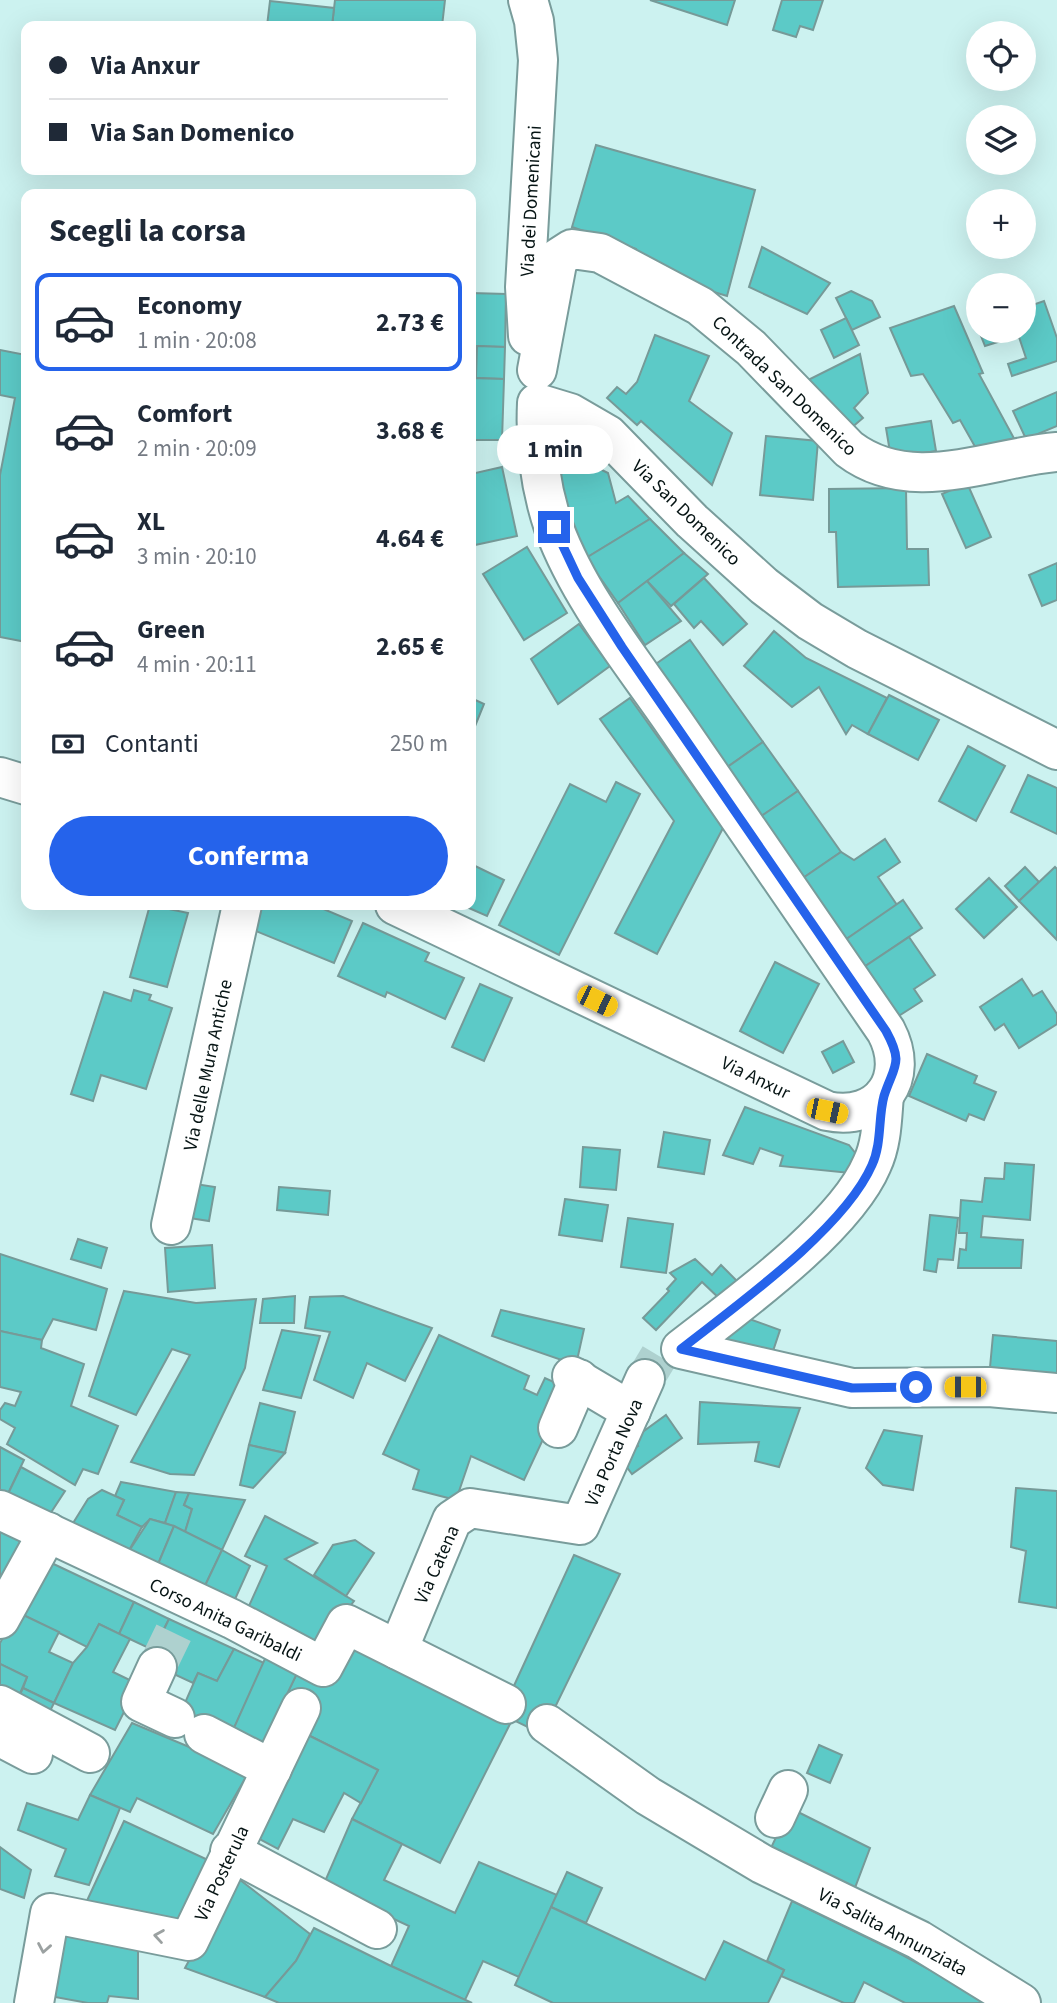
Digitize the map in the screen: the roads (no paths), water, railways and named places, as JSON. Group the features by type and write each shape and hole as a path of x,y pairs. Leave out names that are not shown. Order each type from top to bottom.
{"street":[{"name":"Via dei Domenicani","path":"528,0 534,21 538,60 525,314 537,386"},
{"name":"Contrada San Domenico","path":"537,386 558,258 572,249 589,250 635,269 708,312 743,341 849,449 868,461 895,470 939,471 1057,452"},
{"name":"Via San Domenico","path":"537,386 570,413 608,435 692,521 764,586 810,621 857,649 1057,750"},
{"path":"537,386 536,439 541,482 554,527 571,565 622,647 886,1031 894,1046 897,1063 893,1080 884,1096 877,1149 857,1191 769,1279 652,1373"},
{"path":"0,777 21,783"},
{"name":"Via delle Mura Antiche","path":"171,1224 241,910"},
{"name":"Via Anxur","path":"405,910 827,1111 842,1114 857,1112 884,1096"},
{"path":"558,1428 575,1378 652,1373 852,1388 989,1387 1057,1393"},
{"name":"Via Porta Nova","path":"580,1525 652,1373"},
{"name":"Via Catena","path":"398,1650 452,1520 470,1508 580,1525"},
{"name":"Corso Anita Garibaldi","path":"0,1510 232,1619 323,1667 346,1624 506,1704"},
{"path":"0,1619 48,1532"},
{"path":"157,1667 141,1703 272,1769"},
{"path":"0,1704 90,1753"},
{"name":"Via Posterula","path":"34,2003 50,1913 189,1941 230,1851 301,1709"},
{"name":"Via Salita Annunziata","path":"547,1724 656,1781 762,1864 919,1940 1015,2000"},
{"path":"0,1737 33,1754"},
{"path":"230,1851 377,1929"}],"tunnel":[{"path":"650,1371 659,1356"},
{"path":"157,1667 189,1601"}]}
